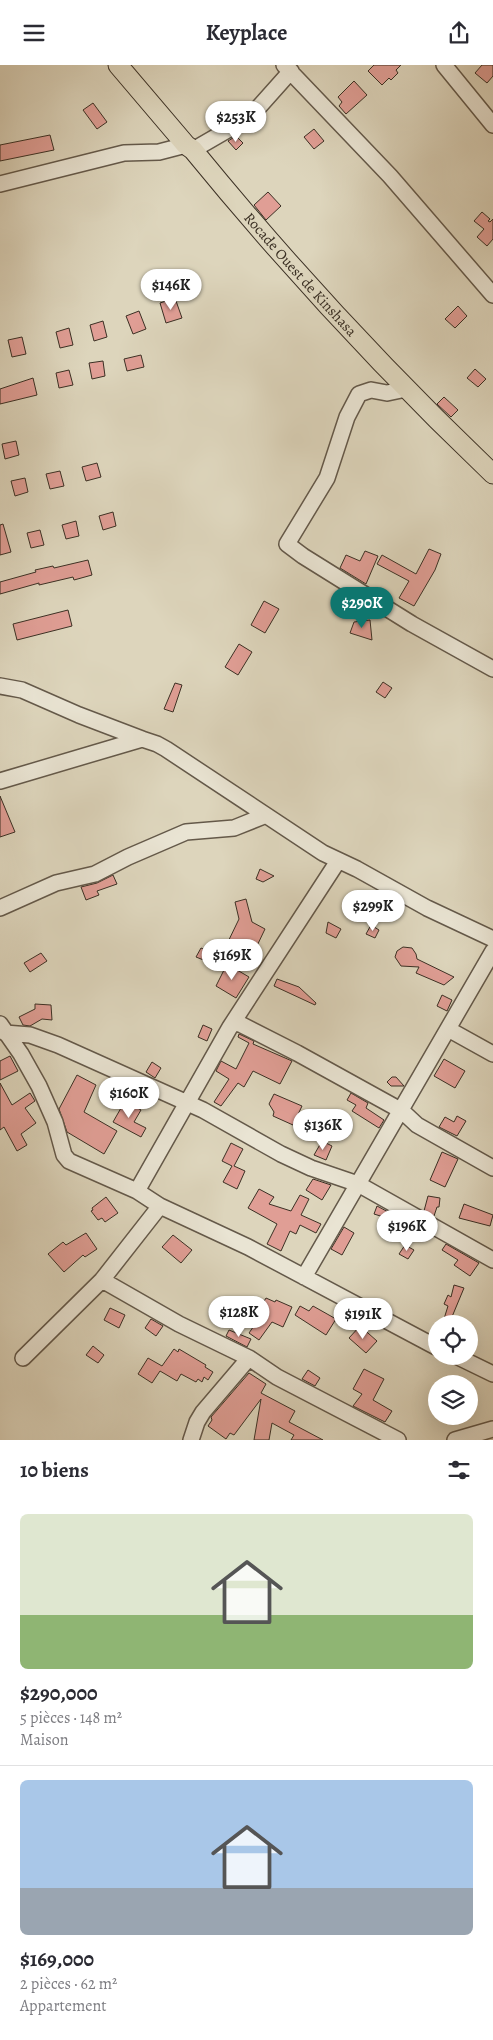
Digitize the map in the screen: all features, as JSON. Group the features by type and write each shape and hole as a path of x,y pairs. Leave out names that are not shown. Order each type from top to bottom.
{"main road":[{"name":"Rocade Ouest de Kinshasa","path":"118,65 293,268 406,389 493,474"}],"street":[{"path":"444,65 493,125"},
{"path":"0,184 124,153 159,152 190,148 250,117 288,68 390,176 493,295"},
{"path":"406,389 387,393 371,390 359,394 347,417 326,478 287,544 303,557 412,623 493,669"},
{"path":"0,686 22,690 79,715 161,746 252,805 264,816 338,861 427,908 493,939"},
{"path":"0,781 142,739"},
{"path":"0,908 56,883 95,874 128,857 186,832 234,828 264,816"},
{"path":"137,1191 233,1023 338,861"},
{"path":"304,1277 402,1111 493,951"},
{"path":"233,1023 240,1024 297,1053 402,1111 417,1125 493,1168"},
{"path":"3,1028 58,1045 186,1103 311,1168 358,1184 493,1261"},
{"path":"3,1028 40,1086 55,1122 64,1155 69,1161 137,1191 160,1206 248,1247 428,1343"},
{"path":"448,1029 493,1054"},
{"path":"23,1358 102,1281 160,1206"},
{"path":"102,1281 186,1327 249,1358 277,1377 394,1439"},
{"path":"191,1440 197,1422 203,1412 249,1358"},
{"path":"474,1365 493,1374"},
{"path":"455,1440 493,1429"}],"building":[{"path":"374,65 401,65 396,70 398,73 382,85 368,71"},
{"path":"482,65 493,65 493,76 487,83 475,73"},
{"path":"354,81 367,95 346,114 339,106 342,102 338,97"},
{"path":"93,103 107,122 97,129 83,110"},
{"path":"314,129 324,141 314,149 304,137"},
{"path":"50,135 54,150 0,161 0,145"},
{"path":"236,136 243,143 236,150 228,141"},
{"path":"268,192 281,206 266,220 254,205"},
{"path":"482,212 490,219 488,221 490,222 493,219 493,239 487,246 477,237 484,229 474,221"},
{"path":"175,298 182,318 166,323 160,303"},
{"path":"458,306 467,316 455,328 445,319"},
{"path":"139,311 146,329 133,334 126,316"},
{"path":"103,321 107,337 94,341 90,325"},
{"path":"69,328 73,345 60,348 56,332"},
{"path":"22,337 26,354 12,357 8,340"},
{"path":"141,355 144,367 127,371 124,359"},
{"path":"103,361 105,376 92,379 89,363"},
{"path":"475,369 486,379 478,387 467,378"},
{"path":"69,370 73,385 59,388 56,373"},
{"path":"33,378 37,395 0,404 0,389"},
{"path":"444,397 458,410 451,417 437,404"},
{"path":"16,441 19,455 5,459 2,444"},
{"path":"97,463 101,477 86,481 82,467"},
{"path":"60,471 64,486 50,489 46,474"},
{"path":"25,478 28,492 15,496 11,481"},
{"path":"113,512 116,526 103,530 99,516"},
{"path":"76,521 79,536 66,539 62,525"},
{"path":"3,524 11,552 0,555 0,525"},
{"path":"40,530 44,545 31,548 27,533"},
{"path":"429,549 441,554 435,570 414,606 399,598 409,581 377,564 382,555 416,574"},
{"path":"365,551 378,556 366,584 340,568 346,555 360,561"},
{"path":"88,560 92,575 74,580 73,577 39,585 39,583 0,594 0,582 36,572 35,570 53,566 54,568"},
{"path":"264,601 279,609 265,633 251,625"},
{"path":"68,610 72,626 17,640 13,624"},
{"path":"370,620 372,640 350,633 354,622"},
{"path":"239,644 252,652 238,675 225,667"},
{"path":"383,682 392,688 385,698 376,692"},
{"path":"175,683 182,685 173,712 164,709"},
{"path":"0,796 15,832 0,837"},
{"path":"260,869 274,876 263,882 256,879"},
{"path":"113,875 117,884 97,891 99,895 86,900 81,887 97,883"},
{"path":"246,899 252,922 265,929 255,950 243,944 237,954 225,948 239,919 235,902"},
{"path":"328,922 341,929 336,938 326,933"},
{"path":"371,925 379,930 375,938 366,934"},
{"path":"403,947 412,948 417,959 454,977 444,985 416,973 419,967 401,966 395,957 397,951"},
{"path":"201,948 211,952 206,961 196,957"},
{"path":"41,953 47,961 30,972 24,963"},
{"path":"227,964 249,977 236,998 216,986"},
{"path":"277,979 299,987 316,1003 315,1005 274,986"},
{"path":"442,995 452,1000 447,1011 437,1006"},
{"path":"35,1004 51,1005 52,1020 42,1019 30,1026 23,1025 19,1017 35,1009"},
{"path":"203,1025 212,1029 207,1041 198,1037"},
{"path":"239,1034 254,1041 253,1044 292,1061 280,1084 253,1071 244,1087 238,1083 221,1106 214,1102 229,1079 216,1071 221,1061 236,1069 249,1043 238,1037"},
{"path":"10,1056 18,1071 0,1080 0,1061"},
{"path":"444,1059 465,1071 455,1088 434,1076"},
{"path":"152,1062 161,1068 155,1078 146,1072"},
{"path":"77,1075 96,1085 84,1112 117,1131 104,1154 67,1132 59,1109"},
{"path":"392,1077 396,1077 404,1086 391,1086 387,1082"},
{"path":"0,1083 12,1105 30,1093 35,1101 25,1108 36,1123 21,1134 27,1145 17,1151 4,1127 0,1130"},
{"path":"351,1093 368,1103 366,1108 384,1120 379,1128 352,1111 356,1105 347,1100"},
{"path":"274,1094 302,1106 293,1125 273,1116 274,1112 269,1104"},
{"path":"125,1101 141,1110 134,1122 146,1128 141,1137 113,1122"},
{"path":"457,1116 466,1121 457,1136 439,1127 445,1117 454,1122"},
{"path":"322,1141 332,1146 326,1160 314,1155"},
{"path":"231,1143 243,1149 234,1166 245,1171 237,1189 223,1182 232,1166 222,1161"},
{"path":"442,1152 458,1159 445,1187 430,1180"},
{"path":"313,1179 331,1185 322,1200 306,1190"},
{"path":"259,1189 274,1197 269,1204 291,1211 300,1195 309,1199 301,1215 321,1224 316,1233 300,1225 296,1234 290,1231 281,1251 267,1244 277,1224 248,1208"},
{"path":"428,1196 440,1198 439,1207 437,1207 434,1216 424,1211"},
{"path":"106,1197 118,1213 105,1222 102,1218 98,1220 91,1211 93,1210 92,1208"},
{"path":"464,1204 493,1215 490,1226 459,1218"},
{"path":"377,1206 392,1214 390,1219 374,1214"},
{"path":"344,1227 354,1233 342,1255 331,1249"},
{"path":"86,1233 97,1249 85,1257 83,1255 64,1272 48,1254 63,1242 66,1245"},
{"path":"173,1235 192,1250 181,1263 162,1247"},
{"path":"446,1244 479,1263 470,1276 454,1265 458,1260 442,1250"},
{"path":"405,1245 414,1250 408,1259 399,1254"},
{"path":"454,1285 464,1288 453,1315 445,1315 448,1306 444,1304 448,1295 451,1297"},
{"path":"266,1298 292,1307 283,1327 272,1322 259,1340 249,1333 258,1320 254,1318"},
{"path":"300,1306 309,1311 313,1306 336,1319 326,1335 295,1315"},
{"path":"110,1308 125,1315 119,1328 104,1320"},
{"path":"151,1319 163,1326 156,1336 145,1328"},
{"path":"360,1326 377,1341 366,1353 349,1338"},
{"path":"229,1330 251,1339 247,1347 226,1336"},
{"path":"93,1346 104,1355 98,1363 86,1355"},
{"path":"174,1349 178,1352 179,1349 206,1365 205,1367 213,1372 208,1380 204,1377 202,1382 198,1379 196,1382 181,1374 177,1381 160,1371 152,1383 138,1374 148,1358 162,1366"},
{"path":"364,1369 384,1379 373,1400 392,1411 385,1422 353,1406 362,1394 353,1389"},
{"path":"308,1370 320,1378 315,1386 302,1379"},
{"path":"249,1373 266,1384 261,1393 295,1411 289,1422 323,1440 291,1440 294,1435 272,1423 269,1440 254,1440 261,1399 234,1435 230,1433 226,1439 208,1426 212,1420 211,1417"}]}
